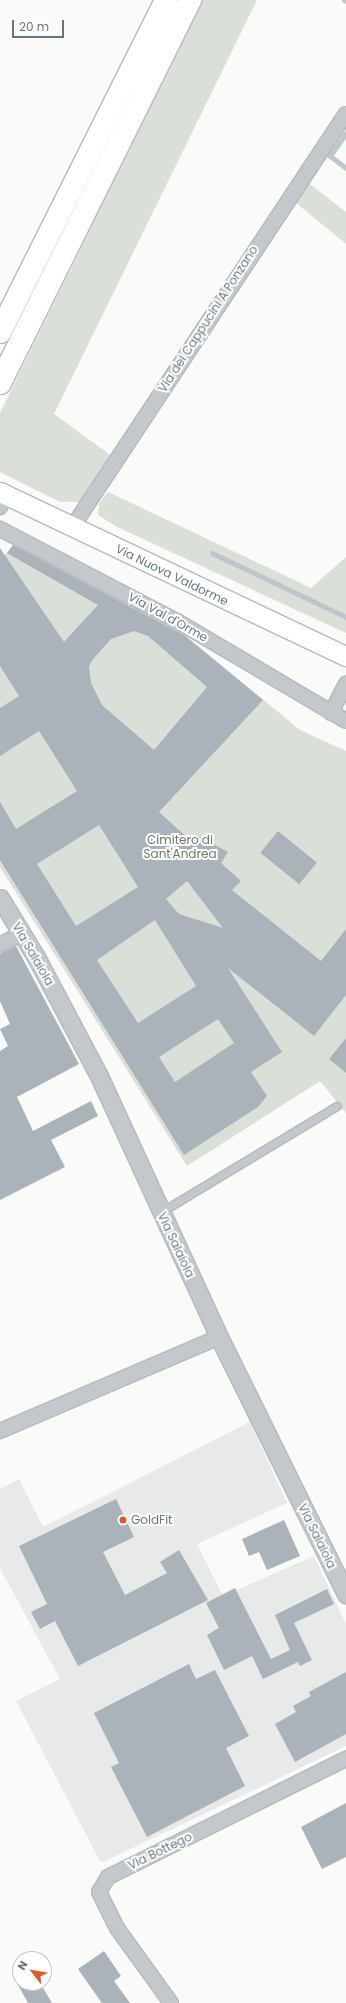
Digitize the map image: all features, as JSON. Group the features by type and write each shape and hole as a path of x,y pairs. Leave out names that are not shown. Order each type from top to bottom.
{"highway":[{"path":"0,332 166,0"},
{"path":"2,379 190,0"}],"main road":[{"name":"Via Nuova Valdorme","path":"1,497 72,526 346,656"}],"street":[{"name":"Via dei Cappucini A Ponzano","path":"72,526 346,114"},
{"name":"Via Val d'Orme","path":"0,529 177,621 346,721"},
{"path":"332,713 346,684"},
{"name":"Via Salaiola","path":"0,898 22,933 99,1076 219,1337 346,1594"},
{"path":"0,945 22,933"},
{"path":"0,1431 219,1337"},
{"name":"Via Bottego","path":"171,2003 117,1928 99,1892 108,1877 346,1759"}],"lane":[{"path":"161,1212 337,1106"}],"shaded area":[{"path":"250,1422 287,1503 197,1544 223,1596 314,1556 346,1624 346,1746 101,1863 16,1701 60,1679 0,1568 0,1489 19,1479 43,1527"}],"green space":[{"path":"203,0 257,0 54,414 116,459 83,502 60,502 0,472 0,413"},
{"path":"302,178 346,212 346,244 290,198"},
{"path":"108,492 311,588 346,557 346,633 117,527 98,515 99,504"},
{"name":"Cimitero di Sant'Andrea","path":"16,542 175,627 300,730 346,751 346,1113 320,1081 187,1166 0,867 0,561"}],"building":[{"path":"13,545 184,635 263,700 159,812 189,839 196,835 228,852 221,863 241,881 232,890 321,961 346,929 346,995 314,1036 228,968 282,1052 251,1072 267,1096 258,1107 184,1155 0,860 0,802 16,829 77,791 39,731 0,756 0,708 19,696 0,666 0,548 64,642 98,605 7,553","holes":["134,631 148,636 207,687 154,750 102,705 91,683 89,666 111,639","99,825 138,887 76,926 37,864","187,881 223,928 179,914 166,899","155,920 196,986 138,1023 97,960","218,1019 234,1043 175,1082 159,1057"]},
{"path":"278,831 317,862 299,884 260,853"},
{"path":"16,946 79,1064 17,1097 33,1131 91,1101 98,1116 51,1140 65,1167 0,1200 0,1051 8,1046 0,1029 10,1024 0,1001 0,954"},
{"path":"346,1038 346,1073 329,1059"},
{"path":"116,1499 134,1537 103,1552 125,1595 167,1573 160,1562 179,1550 208,1600 78,1666 55,1621 40,1629 31,1612 47,1604 19,1546"},
{"path":"284,1520 300,1556 267,1570 259,1552 249,1556 242,1539"},
{"path":"235,1588 271,1659 290,1650 275,1615 327,1589 334,1604 294,1623 312,1660 300,1666 298,1662 263,1679 252,1656 224,1670 207,1635 219,1628 206,1603"},
{"path":"189,1664 196,1679 215,1670 249,1736 226,1748 245,1786 147,1837 111,1767 119,1763 94,1713"},
{"path":"346,1672 346,1734 295,1762 275,1724 296,1712 293,1706 311,1696 309,1692"},
{"path":"346,1803 346,1857 322,1869 301,1827"},
{"path":"104,1951 121,1976 114,1981 130,2003 102,2003 78,1969"},
{"path":"21,1991 45,1991 52,2003 28,2003"}],"waterway":[{"path":"346,133 330,156 346,168"},
{"path":"212,553 346,617"}],"place":[{"name":"GoldFit","path":"123,1520"}]}
